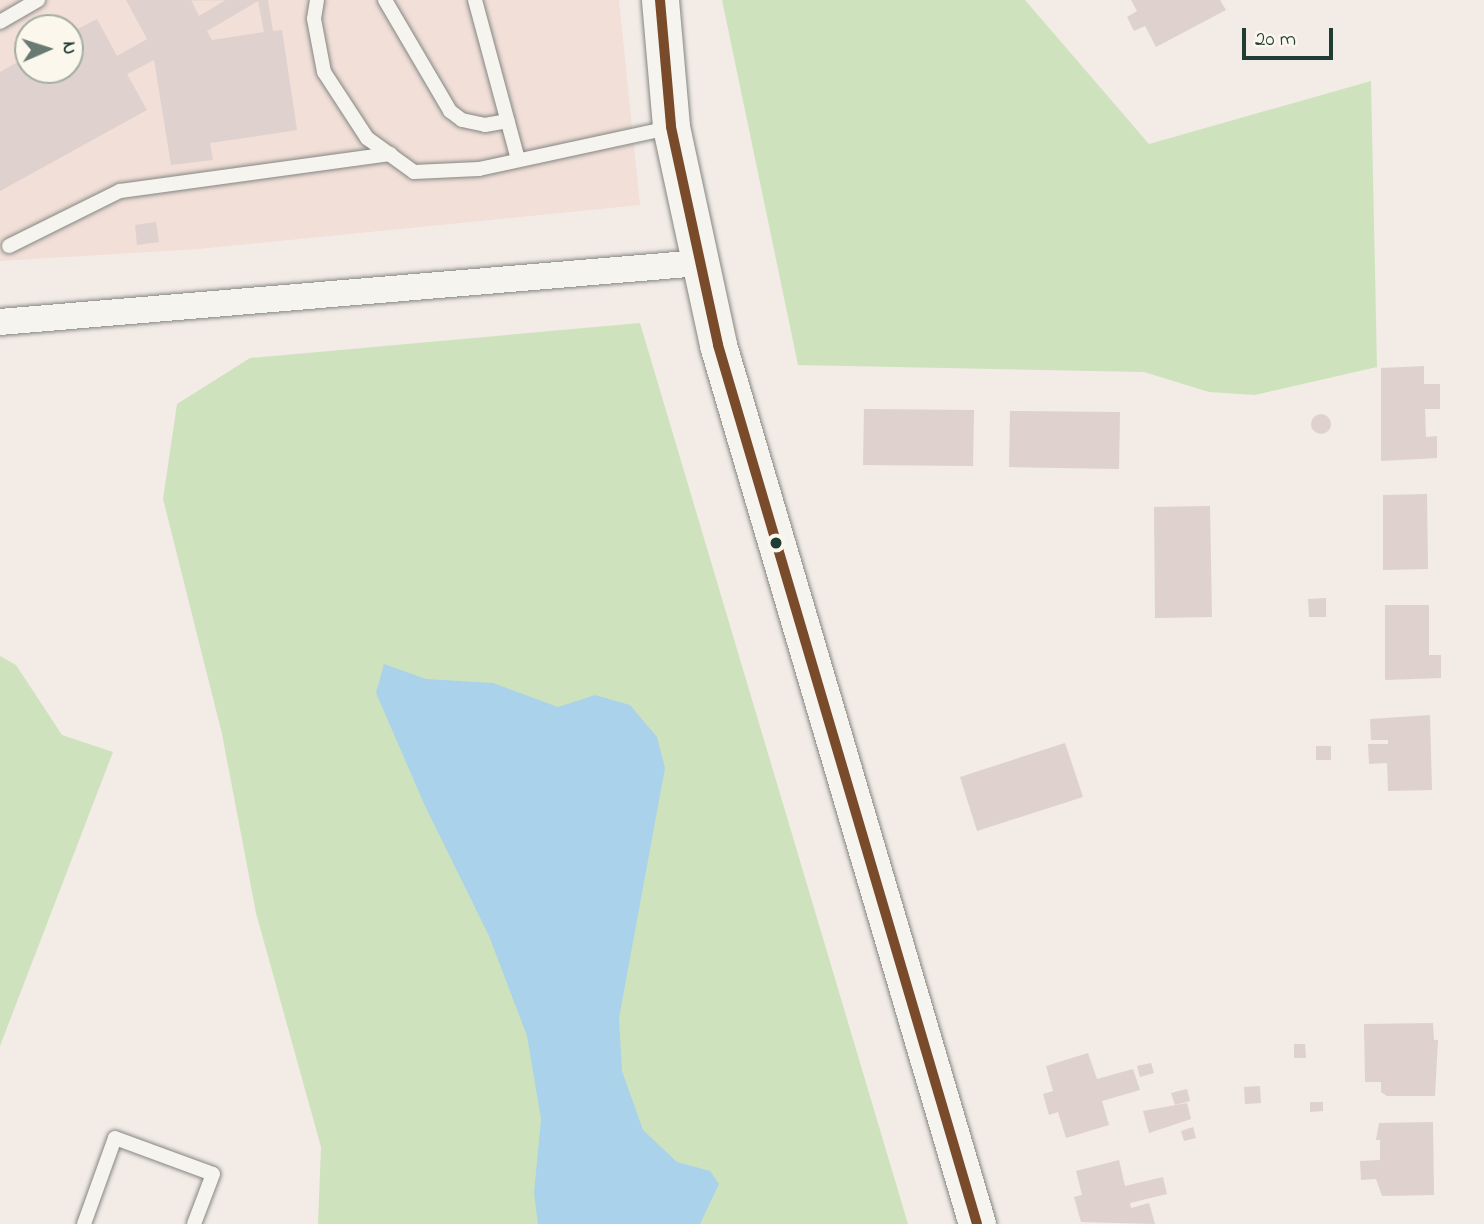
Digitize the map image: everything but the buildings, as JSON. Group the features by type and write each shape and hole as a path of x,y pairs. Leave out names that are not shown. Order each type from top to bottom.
{"main road":[{"path":"660,0 671,127 718,345 977,1224"}],"street":[{"path":"0,322 699,263"}],"lane":[{"path":"0,22 38,0"},
{"path":"317,0 314,19 324,72 367,138 414,172 479,169 671,127"},
{"path":"385,0 450,111 462,120 485,125 508,121"},
{"path":"478,2 518,159"},
{"path":"9,246 120,191 390,154"},
{"path":"84,1224 115,1138 214,1174 194,1224"}],"shaded area":[{"path":"0,0 619,0 640,205 198,249 0,261"}],"green space":[{"path":"722,0 1025,0 1149,144 1371,81 1377,367 1255,395 1209,392 1144,372 798,365"},
{"path":"640,323 908,1224 318,1224 321,1147 256,913 222,734 163,499 177,404 250,358"},
{"path":"0,656 16,665 62,735 113,752 0,1046"}],"water":[{"path":"384,664 426,679 493,683 558,707 595,695 630,705 657,737 665,768 619,1018 622,1071 643,1130 677,1162 710,1171 719,1184 700,1224 538,1224 534,1193 541,1119 527,1036 489,936 425,806 376,693"}],"transit line":[{"path":"660,0 671,127 718,345 977,1224"}]}
